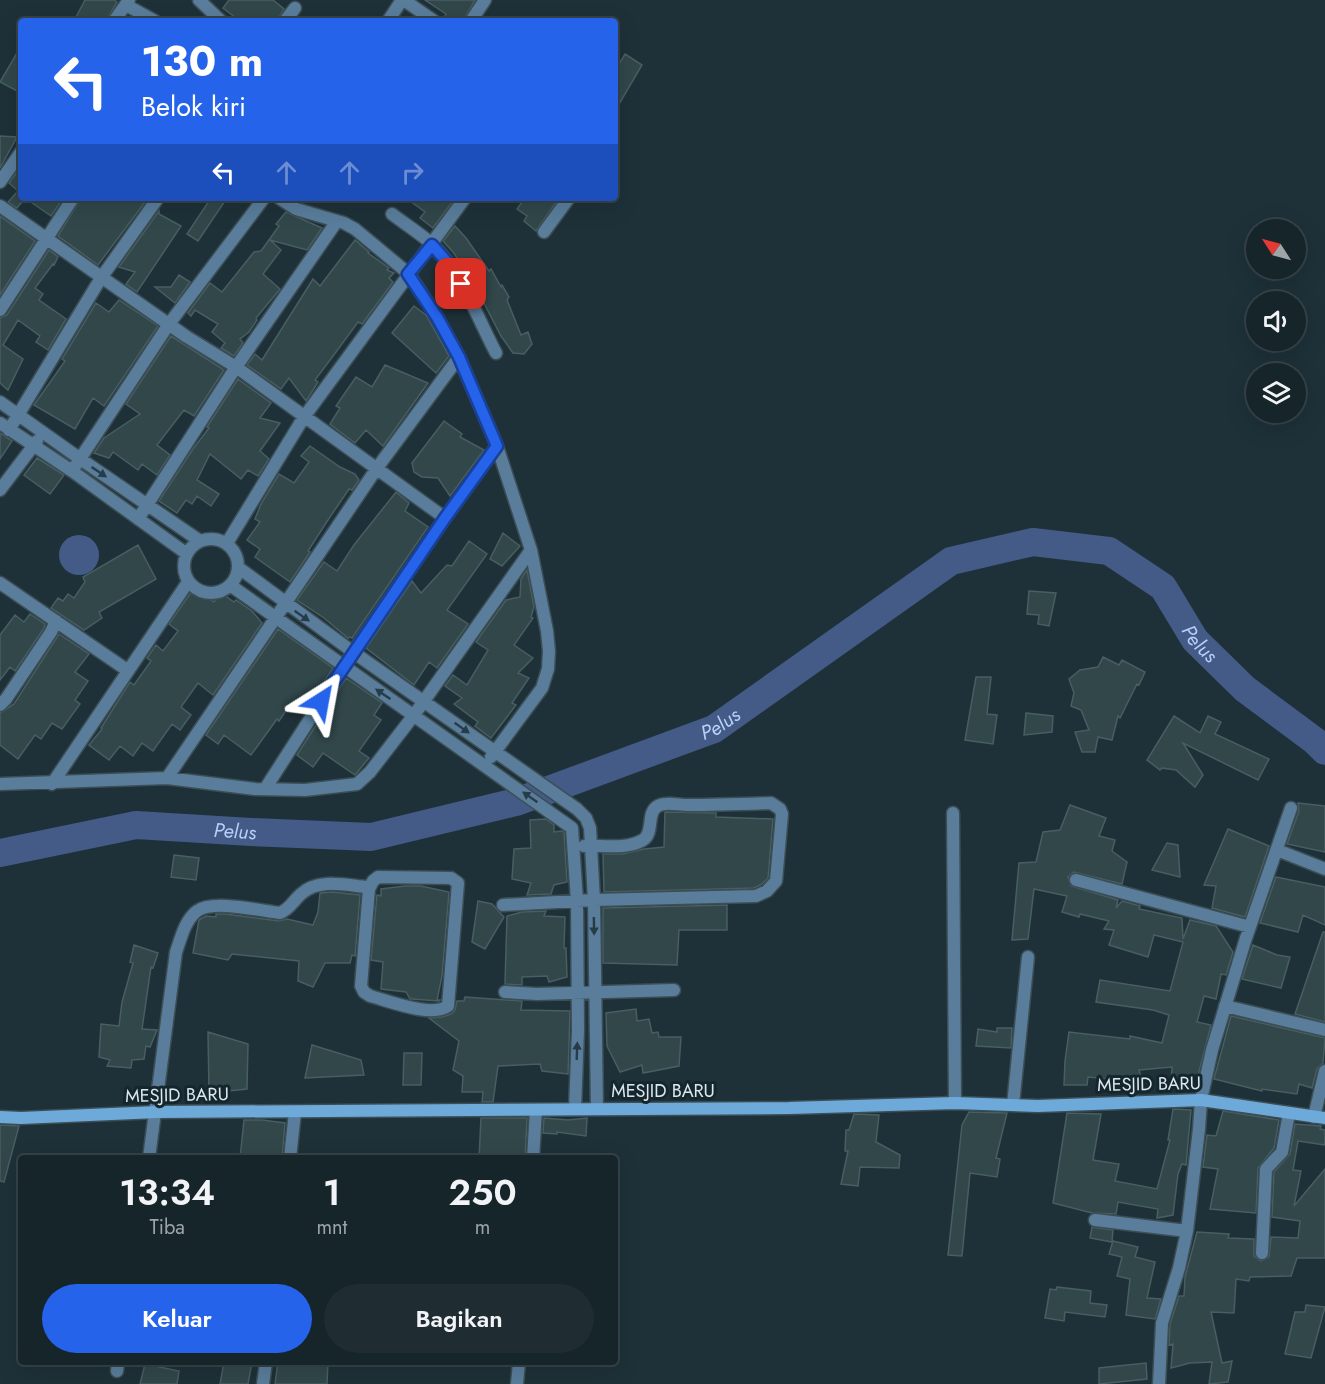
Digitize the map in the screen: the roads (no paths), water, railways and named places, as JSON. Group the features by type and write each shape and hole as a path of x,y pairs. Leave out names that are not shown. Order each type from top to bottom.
{"street":[{"path":"199,0 218,18"},
{"path":"390,18 403,0 430,18"},
{"path":"473,18 485,0"},
{"path":"116,18 127,2 151,18"},
{"path":"287,18 295,8"},
{"path":"0,182 18,156"},
{"path":"0,310 71,201"},
{"path":"156,201 101,278 19,414 5,426 72,471 186,554"},
{"path":"72,471 169,324 262,201"},
{"path":"284,201 296,209 355,229 412,270 459,357 497,446 531,550 547,631 548,669 542,688 499,755 488,768"},
{"path":"227,543 304,417 463,201"},
{"path":"544,232 567,201"},
{"path":"0,206 101,278 236,367 445,518"},
{"path":"392,214 447,262 461,284 496,353"},
{"path":"138,519 236,367 337,221"},
{"path":"167,778 377,468 459,357"},
{"path":"0,402 200,541"},
{"path":"0,490 43,432"},
{"path":"265,789 353,652 497,446"},
{"path":"219,539 234,550 239,568 236,578 223,591 204,592 188,582 184,573 186,554 200,541 219,539"},
{"path":"0,784 52,784 167,778 265,789 305,790 357,784 370,772 414,715 531,550"},
{"path":"239,568 284,603 577,809 586,819 590,828 594,900 597,1109"},
{"path":"52,784 188,582"},
{"path":"0,583 128,669"},
{"path":"231,585 344,668 573,828 578,992 575,1109"},
{"path":"0,705 51,632 56,621"},
{"path":"503,905 594,900 756,897 767,891 776,880 782,814 780,809 771,803 685,805 664,803 653,811 647,836 643,840 616,846 574,846"},
{"path":"1159,1384 1162,1323 1179,1268 1187,1231 1201,1100 1212,1050 1250,927 1291,808"},
{"path":"953,813 955,1103"},
{"path":"1277,850 1325,869"},
{"path":"378,877 451,878 458,883 448,1006 442,1010 430,1011 364,993 361,987 369,889 372,881 378,877"},
{"path":"1076,880 1250,927"},
{"path":"150,1155 176,952 188,922 198,910 219,905 280,913 289,908 308,888 321,884 369,889"},
{"path":"1012,1105 1028,957"},
{"path":"505,992 537,994 674,990"},
{"path":"1225,1006 1325,1030"},
{"path":"1319,1117 1325,1071"},
{"name":"MESJID BARU","path":"0,1117 157,1112 789,1108 1201,1100 1319,1117"},
{"path":"533,1155 536,1110"},
{"path":"290,1155 295,1112"},
{"path":"1262,1253 1266,1169 1282,1152 1289,1113"},
{"path":"1095,1220 1187,1231"},
{"path":"263,1384 266,1365"},
{"path":"517,1384 519,1365"}],"water":[{"path":"79,535 93,541 99,555 93,569 79,575 65,569 59,555 65,541"}],"waterway":[{"name":"Pelus","path":"0,853 136,825 371,837 516,802 714,729 951,561 1033,542 1109,551 1163,587 1195,640 1245,689 1325,751"}]}
